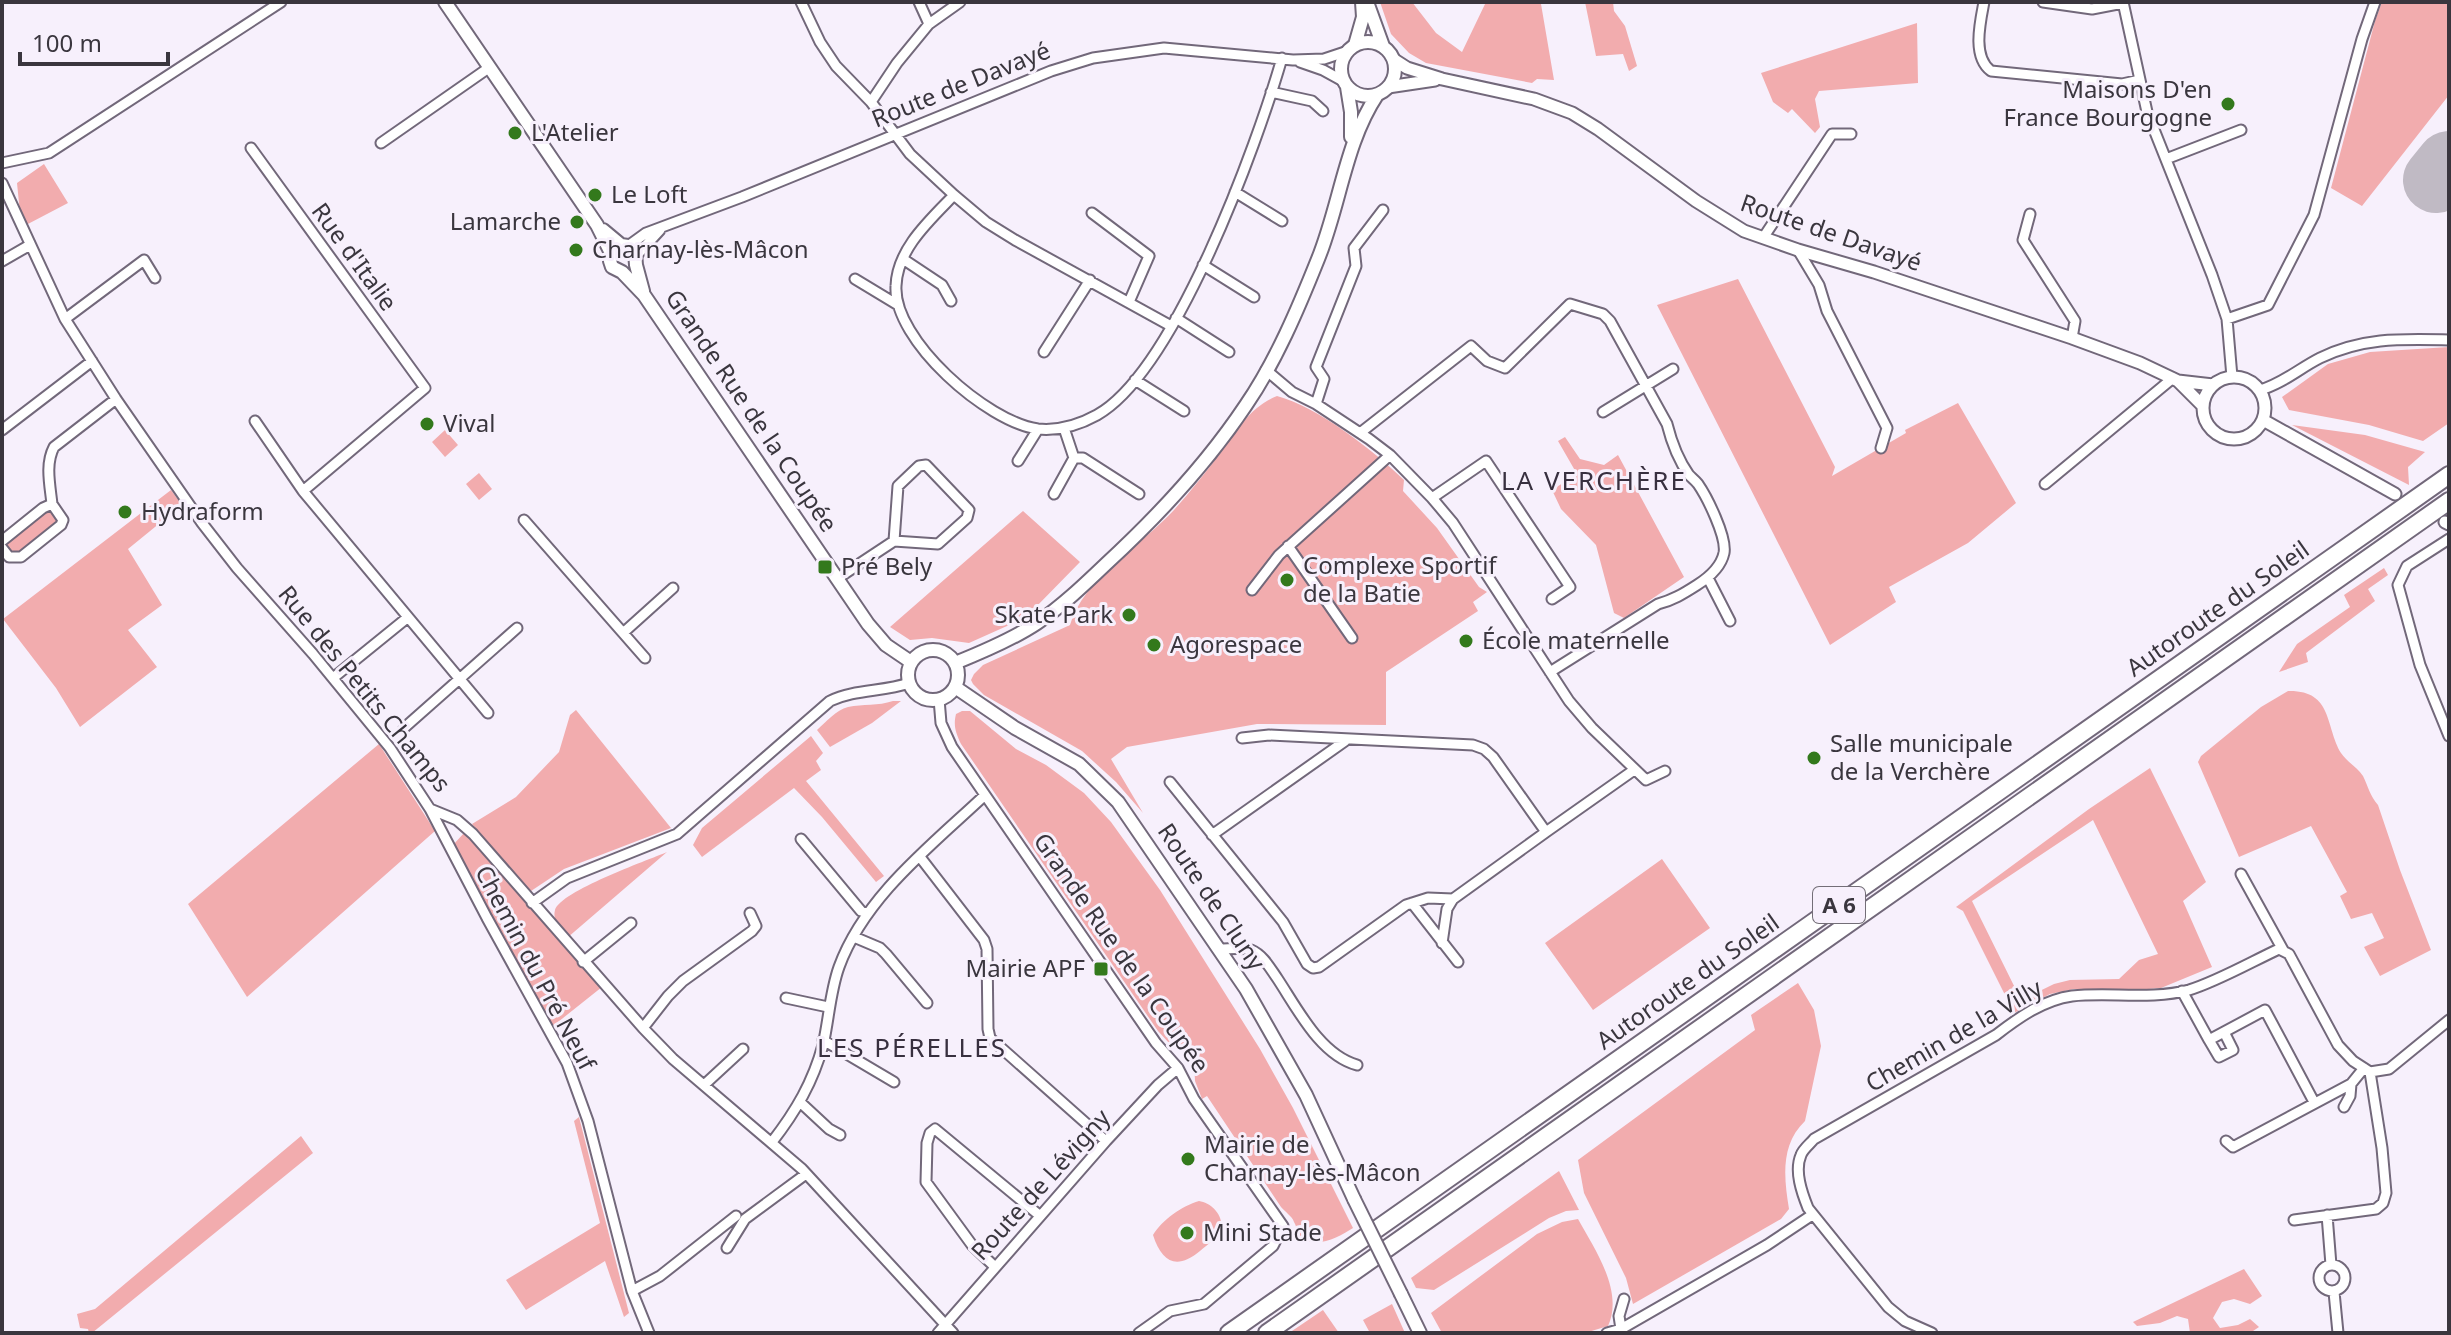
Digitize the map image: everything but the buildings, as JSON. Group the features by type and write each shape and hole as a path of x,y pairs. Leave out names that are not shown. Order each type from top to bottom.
{"highway":[{"name":"Autoroute du Soleil","path":"1229,1333 2449,475"},
{"name":"Autoroute du Soleil","path":"1267,1333 2449,501"}],"main road":[{"name":"Grande Rue de la Coupée","path":"445,2 597,225 627,253 644,295"},
{"path":"955,663 1034,625 1058,607 1174,498 1246,405 1302,299 1321,250 1364,114 1395,69 1365,2"},
{"path":"1351,148 1351,112 1341,68 1352,48 1365,2"},
{"path":"1352,48 1372,42 1383,46"},
{"path":"1345,84 1364,96 1382,91"},
{"name":"Grande Rue de la Coupée","path":"627,253 610,261 612,267 622,272 644,295 877,636 911,662"},
{"path":"622,272 627,272 627,253"},
{"path":"942,651 955,663 958,679 955,687 939,699 924,698 909,683 911,662 923,652 942,651"},
{"name":"Route de Cluny","path":"955,687 1015,728 1079,764 1118,802 1138,829 1254,1001 1298,1082 1420,1333"}],"street":[{"path":"2,163 49,153 281,2"},
{"path":"801,2 820,42 836,66 871,102 894,135 917,162 986,222 1129,302 1229,352"},
{"path":"919,2 929,24"},
{"path":"871,102 897,63 929,24 960,2"},
{"path":"1984,2 1979,54 1983,64 1991,71 2122,84 2140,80"},
{"path":"2043,2 2092,9 2123,2 2147,112 2227,319 2232,377"},
{"path":"2227,319 2268,305 2314,215 2375,2"},
{"name":"Route de Davayé","path":"627,253 660,230 1051,71 1093,58 1164,48 1287,59 1324,59 1352,48"},
{"path":"954,195 913,240 903,259 896,285 898,305 912,333 929,357 956,383 991,411 1012,421 1038,429 1064,428 1098,415 1117,401 1135,380 1173,322 1203,265 1235,192 1271,92 1287,59"},
{"name":"Route de Davayé","path":"1287,59 1323,70 1345,84"},
{"path":"1393,59 1407,68 1442,79"},
{"path":"381,143 490,67"},
{"path":"1382,91 1442,79"},
{"name":"Route de Davayé","path":"1442,79 1534,99 1572,113 1726,221 1763,238 2072,338 2176,380 2213,385"},
{"path":"1271,92 1312,101 1323,111"},
{"path":"2166,159 2241,130"},
{"path":"1763,238 1832,134 1851,134"},
{"name":"Rue d'Italie","path":"251,148 425,388 303,491"},
{"name":"Rue des Petits Champs","path":"2,183 65,319 116,399 219,545 390,748 430,809 457,820 473,834 643,1028 673,1059 806,1174 950,1329"},
{"path":"1235,192 1282,221"},
{"path":"1316,404 1324,379 1316,367 1356,266 1354,248 1383,210"},
{"path":"1092,213 1149,256 1129,302"},
{"path":"2030,214 2023,240 2075,321 2072,338"},
{"path":"2,261 30,245"},
{"path":"1798,250 1819,285 1827,311 1887,428 1881,448"},
{"path":"903,259 942,285 951,301"},
{"path":"65,319 144,260 155,278"},
{"path":"1203,265 1254,297"},
{"path":"855,279 898,305"},
{"path":"1044,352 1090,280"},
{"path":"1360,433 1471,346 1487,361 1505,368 1570,304 1603,314 1610,321 1667,424 1688,474 1698,484 1722,535 1724,552 1708,578 1674,600 1658,604 1550,672"},
{"path":"2260,390 2346,347 2382,339 2449,340"},
{"path":"2,430 92,361"},
{"path":"1603,412 1673,369"},
{"path":"1266,370 1292,392 1316,404 1390,455 1453,523 1569,701 1592,728 1646,780 1665,771"},
{"path":"2232,377 2244,379 2260,390 2264,400 2263,420 2250,435 2231,439 2214,432 2204,415 2203,406 2204,398 2213,385 2232,377"},
{"path":"1135,380 1184,411"},
{"path":"2045,484 2176,380"},
{"name":"Route de Davayé","path":"2176,380 2203,406"},
{"path":"2,548 9,557 21,557 61,525 63,520 52,504 48,474 51,453 54,447 116,399"},
{"path":"2263,420 2395,494"},
{"path":"255,421 303,491 488,713"},
{"path":"1054,494 1074,458 1064,428"},
{"path":"1018,461 1038,429"},
{"path":"1252,590 1288,546 1390,455"},
{"path":"1074,458 1083,458 1139,494"},
{"path":"1432,498 1486,461 1570,587 1552,599"},
{"path":"838,578 894,541 938,544 967,518 969,510 926,465 919,466 898,486 894,541"},
{"path":"2,541 52,504"},
{"path":"524,520 645,658"},
{"path":"2449,539 2407,566 2398,585 2420,665 2449,736"},
{"path":"1288,546 1352,638"},
{"path":"1708,578 1730,621"},
{"path":"623,633 673,588"},
{"path":"333,678 407,618"},
{"path":"404,728 517,628"},
{"path":"532,903 567,878 677,834 830,701 846,694 909,683"},
{"name":"Grande Rue de la Coupée","path":"939,699 943,730 952,747 1147,1030 1178,1068 1194,1099 1283,1226 1273,1246 1204,1304 1170,1311 1139,1333"},
{"path":"1242,738 1269,735 1473,745 1493,757 1546,832"},
{"path":"1212,835 1348,739"},
{"path":"1442,943 1447,909 1453,899 1634,770"},
{"path":"1170,782 1283,922 1307,964 1313,968 1319,967 1412,903 1443,897 1453,899"},
{"path":"772,1142 801,1103 810,1085 839,966 868,913 920,857 985,795"},
{"name":"Chemin du Pré Neuf","path":"430,809 567,1063 602,1168 620,1252 649,1333"},
{"path":"801,839 861,911 868,913"},
{"path":"920,857 984,940 987,949 990,1038 1106,1141"},
{"path":"2241,874 2346,1056 2367,1070 2389,1069 2449,1020"},
{"path":"1412,903 1458,962"},
{"path":"643,1028 683,981 752,931 756,926 750,913"},
{"path":"583,962 631,923"},
{"path":"854,937 880,948 927,1003"},
{"path":"1220,949 1251,950 1263,958 1328,1048 1343,1061 1357,1065"},
{"name":"Chemin de la Villy","path":"1812,1215 1801,1189 1799,1170 1801,1155 1814,1139 1996,1035 2019,1018 2051,1001 2071,996 2165,994 2191,989 2279,949 2283,950"},
{"path":"2182,991 2219,1057 2233,1050 2224,1032"},
{"path":"786,998 828,1007"},
{"path":"2209,1040 2265,1010 2314,1102"},
{"path":"823,1040 894,1082"},
{"path":"704,1085 743,1049"},
{"name":"Route de Lévigny","path":"938,1333 950,1329 994,1266 1106,1141 1178,1068"},
{"path":"2226,1141 2233,1147 2351,1084 2367,1070"},
{"path":"2294,1220 2376,1209 2383,1203 2386,1193 2382,1148 2367,1070"},
{"path":"2344,1107 2350,1096 2351,1084"},
{"path":"801,1103 840,1135"},
{"path":"994,1266 972,1245 926,1182 930,1133 935,1129 1039,1215"},
{"path":"727,1248 745,1219 806,1174"},
{"path":"1607,1333 1621,1329 1767,1245 1812,1215 1888,1307 1905,1321 1932,1333"},
{"path":"2327,1215 2331,1265"},
{"path":"632,1291 660,1276 736,1216"},
{"path":"2331,1265 2340,1267 2345,1275 2345,1284 2334,1292 2322,1287 2319,1279 2323,1268 2331,1265"},
{"path":"2334,1292 2338,1333"},
{"path":"1621,1329 1619,1316 1624,1299"}],"shaded area":[{"path":"1380,2 1412,2 1436,33 1462,52 1486,2 1561,2 1541,4 1554,80 1537,79 1532,83 1426,63 1409,53 1391,34"},
{"path":"1585,2 1613,2 1614,11 1625,26 1637,66 1629,71 1623,54 1596,56"},
{"path":"2382,2 2449,2 2449,95 2362,206 2331,188"},
{"path":"1917,23 1918,83 1819,91 1815,99 1820,127 1815,133 1792,109 1788,113 1773,102 1761,73"},
{"path":"44,164 68,203 26,225 20,213 17,183"},
{"path":"1738,279 1835,467 1832,476 1906,433 1905,430 1958,403 2016,503 1968,543 1889,587 1896,602 1830,645 1657,305"},
{"path":"2449,347 2449,423 2423,441 2369,425 2289,410 2282,397 2328,364 2370,352"},
{"name":"Complexe Sportif de la Batie","path":"1277,396 1310,410 1344,431 1404,480 1403,491 1437,528 1479,587 1487,592 1473,602 1478,611 1386,672 1386,725 1257,724 1127,747 1111,759 1143,813 1116,782 1082,751 984,695 971,680 983,665 1070,625 1077,608 1100,578 1174,510 1252,412"},
{"path":"2292,425 2365,435 2425,452 2408,467 2409,485"},
{"path":"445,430 458,445 445,457 432,442"},
{"path":"1565,437 1580,459 1604,465 1618,455 1684,577 1624,618 1614,613 1596,545 1561,509 1552,490 1577,474 1558,441"},
{"path":"479,473 492,489 479,500 466,484"},
{"path":"171,490 182,505 128,549 162,605 128,630 157,667 80,727 56,688 3,619"},
{"path":"50,510 59,520 57,524 24,551 14,555 7,549 7,540"},
{"path":"1023,511 1080,562 1033,610 969,643 932,638 910,640 890,627"},
{"path":"2384,568 2388,575 2368,589 2375,601 2306,653 2308,662 2279,672 2297,644 2350,607 2344,595"},
{"path":"2288,691 2303,692 2320,703 2341,753 2363,776 2378,805 2431,950 2380,976 2364,947 2384,938 2372,913 2351,919 2340,896 2347,892 2311,826 2239,857 2198,762 2201,756 2261,707"},
{"path":"901,701 872,723 830,747 817,730 844,709"},
{"path":"576,710 671,828 564,869 531,891 472,824 516,797 559,752 570,715"},
{"path":"970,711 1016,749 1046,765 1084,793 1111,822 1160,890 1260,1049 1353,1228 1333,1239 1318,1242 1311,1242 1299,1234 1293,1220 1281,1207 1207,1096 1202,1099 1195,1081 1194,1061 1186,1051 1169,1043 1158,1031 961,744 955,722 956,714"},
{"path":"811,736 823,753 816,761 821,770 806,781 884,876 876,882 794,788 702,857 693,845 702,828"},
{"path":"379,744 435,831 247,997 188,904"},
{"path":"2150,768 2206,882 2183,901 2212,967 2161,988 2074,989 2050,994 2014,1013 1963,911 1956,907","holes":["2093,820 2158,954 2139,960 2119,979 2070,980 2021,1000 1972,901"]},
{"path":"464,833 602,987 553,1026 453,845"},
{"path":"667,852 567,938 555,918 555,910 561,902 624,869"},
{"path":"1662,859 1710,928 1593,1010 1545,943"},
{"path":"1798,983 1814,1010 1821,1046 1805,1121 1797,1130 1788,1151 1785,1174 1789,1209 1781,1219 1633,1304 1626,1278 1584,1193 1578,1160 1755,1030 1751,1015"},
{"path":"579,1117 629,1313 624,1317 605,1261 526,1310 506,1280 600,1223 574,1121"},
{"path":"301,1136 313,1153 92,1333 80,1328 77,1314 95,1309"},
{"path":"1559,1171 1579,1210 1549,1218 1434,1290 1416,1288 1411,1278"},
{"name":"Mini Stade","path":"1199,1201 1217,1212 1221,1222 1219,1233 1192,1257 1171,1261 1161,1252 1153,1235 1173,1214"},
{"path":"1578,1219 1610,1285 1612,1313 1608,1326 1585,1333 1442,1333 1431,1313 1537,1234 1562,1222"},
{"path":"2244,1269 2262,1296 2250,1304 2234,1299 2222,1302 2213,1318 2220,1328 2250,1319 2259,1327 2250,1333 2190,1333 2188,1319 2177,1316 2160,1323 2137,1326 2133,1322"},
{"path":"1392,1304 1405,1333 1370,1333 1363,1320"},
{"path":"1323,1310 1339,1333 1289,1333"}],"runway":[{"path":"2436,180 2449,164"}],"place":[{"name":"Maisons D'en France Bourgogne","path":"2228,104"},
{"name":"L'Atelier","path":"515,133"},
{"name":"Le Loft","path":"595,195"},
{"name":"Lamarche","path":"577,222"},
{"name":"Charnay-lès-Mâcon","path":"576,250"},
{"name":"Vival","path":"427,424"},
{"name":"Hydraform","path":"125,512"},
{"name":"Pré Bely","path":"825,567"},
{"name":"Complexe Sportif de la Batie","path":"1287,580"},
{"name":"Skate Park","path":"1129,615"},
{"name":"École maternelle","path":"1466,641"},
{"name":"Agorespace","path":"1154,645"},
{"name":"Salle municipale de la Verchère","path":"1814,758"},
{"name":"Mairie APF","path":"1101,969"},
{"name":"Mairie de Charnay-lès-Mâcon","path":"1188,1159"},
{"name":"Mini Stade","path":"1187,1233"}],"district":[{"name":"LA VERCHÈRE","path":"1594,481"},
{"name":"LES PÉRELLES","path":"912,1048"}]}
